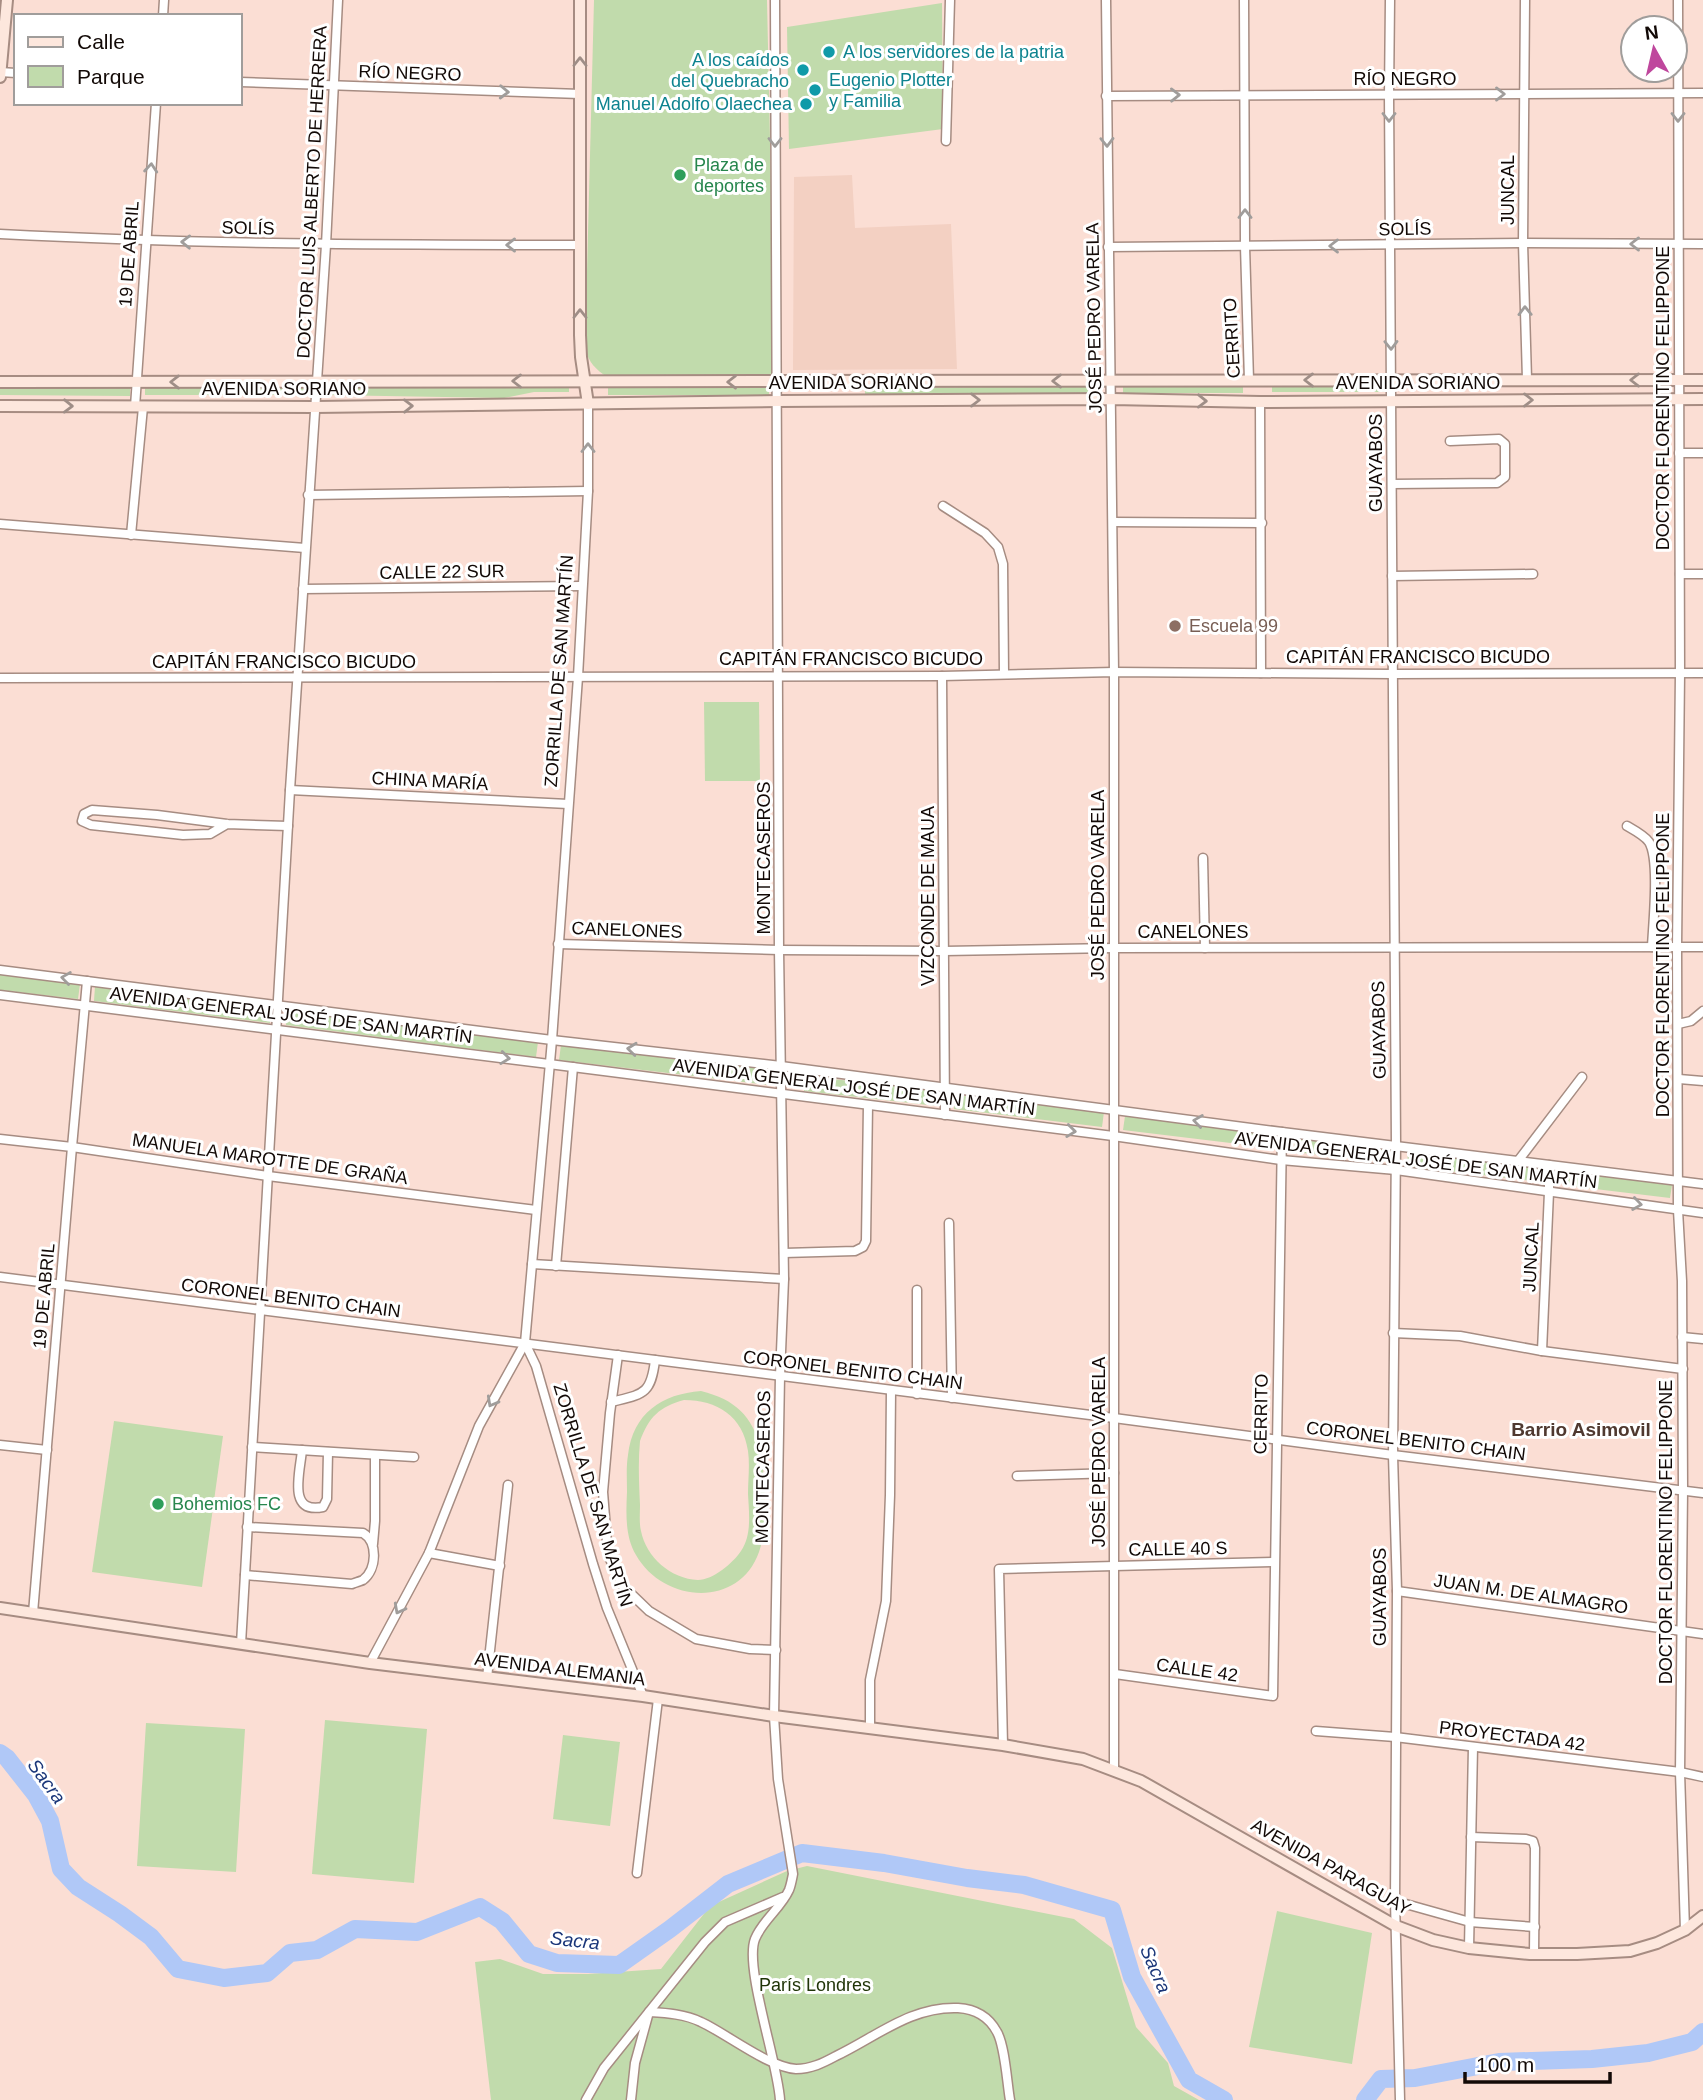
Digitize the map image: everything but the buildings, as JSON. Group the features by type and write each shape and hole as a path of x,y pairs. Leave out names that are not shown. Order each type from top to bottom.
{"street":[{"path":"0,74 7,0"},
{"name":"DOCTOR LUIS ALBERTO DE HERRERA","path":"241,1644 290,790 326,245 338,0"},
{"name":"ZORRILLA DE SAN MARTÍN","path":"370,1663 429,1553 479,1426 525,1343 552,1040 578,677 588,491 588,404 580,335 580,0"},
{"name":"MONTECASEROS","path":"775,0 779,950 784,1279 774,1716 778,1779 793,1874 790,1890 785,1896"},
{"path":"946,141 950,0"},
{"name":"JOSÉ PEDRO VARELA","path":"1106,0 1114,672 1114,1769"},
{"name":"CERRITO","path":"1244,0 1245,246 1249,380 1261,402 1261,673"},
{"name":"GUAYABOS","path":"1390,0 1396,1145 1393,1333 1395,1901 1400,2100"},
{"name":"JUNCAL","path":"1525,0 1523,243 1527,379"},
{"name":"DOCTOR FLORENTINO FELIPPONE","path":"1678,0 1678,1210 1683,1369 1681,1772 1685,1930"},
{"name":"RÍO NEGRO","path":"242,82 580,94"},
{"name":"RÍO NEGRO","path":"1106,96 1703,93"},
{"name":"19 DE ABRIL","path":"131,535 139,407 136,382 156,105"},
{"name":"SOLÍS","path":"0,234 145,242 580,246"},
{"name":"SOLÍS","path":"1108,247 1703,244"},
{"name":"AVENIDA SORIANO","path":"0,382 1703,380"},
{"path":"855,382 856,401"},
{"name":"AVENIDA SORIANO","path":"0,406 315,407 1112,399 1261,402 1703,399"},
{"path":"1392,484 1497,483 1505,477 1505,444 1499,439 1450,440"},
{"path":"1679,453 1703,453"},
{"path":"309,495 588,491"},
{"path":"943,506 985,533 998,547 1003,564 1004,674"},
{"path":"1113,522 1262,523"},
{"path":"0,524 305,548"},
{"path":"1392,576 1533,574"},
{"path":"1680,574 1703,574"},
{"name":"CALLE 22 SUR","path":"303,589 582,586"},
{"name":"CAPITÁN FRANCISCO BICUDO","path":"0,678 942,676 1114,672 1703,673"},
{"name":"VIZCONDE DE MAUA","path":"942,676 945,1115"},
{"name":"CHINA MARÍA","path":"290,790 568,804"},
{"path":"227,824 210,834 183,835 91,825 82,821 84,814 92,810 227,824 288,826"},
{"path":"1627,825 1648,841 1652,851 1655,874 1652,947"},
{"path":"1203,858 1205,948"},
{"name":"CANELONES","path":"558,944 944,951 1113,948 1703,947"},
{"name":"AVENIDA GENERAL JOSÉ DE SAN MARTÍN","path":"0,970 552,1040 781,1066 1703,1184"},
{"name":"19 DE ABRIL","path":"33,1614 87,981"},
{"name":"AVENIDA GENERAL JOSÉ DE SAN MARTÍN","path":"0,995 550,1063 1281,1160 1396,1170 1703,1213"},
{"path":"1678,1024 1690,1021 1703,1011"},
{"path":"556,1266 573,1067"},
{"path":"1518,1161 1583,1077"},
{"path":"1679,1079 1703,1081"},
{"path":"784,1254 855,1251 863,1247 866,1241 868,1105"},
{"name":"CERRITO","path":"1273,1696 1282,1132"},
{"name":"MANUELA MAROTTE DE GRAÑA","path":"0,1139 536,1210"},
{"name":"JUNCAL","path":"1542,1351 1549,1165"},
{"path":"949,1223 952,1398"},
{"path":"532,1264 784,1279"},
{"name":"CORONEL BENITO CHAIN","path":"0,1277 1703,1493"},
{"path":"917,1290 917,1394"},
{"path":"1393,1333 1460,1336 1542,1351 1683,1369"},
{"path":"1682,1336 1703,1339"},
{"name":"ZORRILLA DE SAN MARTÍN","path":"525,1343 536,1366 607,1608 643,1696"},
{"path":"618,1355 603,1492 608,1555 623,1586 649,1611 696,1639 750,1649 776,1650"},
{"path":"611,1402 636,1396 648,1389 653,1379 655,1360"},
{"path":"870,1728 870,1679 886,1601 891,1391"},
{"path":"0,1445 47,1450"},
{"path":"252,1447 414,1457"},
{"path":"302,1450 298,1496 302,1505 312,1509 323,1507 327,1499 328,1452"},
{"path":"244,1575 352,1584 362,1581 371,1570 375,1521 375,1455"},
{"path":"1017,1476 1114,1473"},
{"path":"487,1678 508,1485"},
{"path":"247,1527 363,1533 373,1545"},
{"path":"429,1553 500,1566"},
{"name":"CALLE 40 S","path":"1003,1745 999,1569 1275,1562"},
{"name":"JUAN M. DE ALMAGRO","path":"1396,1591 1703,1633"},
{"name":"AVENIDA ALEMANIA","path":"0,1608 370,1663 643,1696 774,1716 1003,1745 1083,1759 1114,1769"},
{"name":"CALLE 42","path":"1115,1674 1273,1696"},
{"path":"637,1873 658,1699"},
{"name":"PROYECTADA 42","path":"1316,1731 1395,1737 1681,1772 1703,1777"},
{"path":"1469,1948 1473,1747"},
{"name":"AVENIDA PARAGUAY","path":"1114,1769 1153,1787 1396,1926 1433,1940 1469,1948 1534,1954 1630,1951 1657,1943 1685,1930 1703,1916"},
{"path":"1471,1837 1533,1841 1534,1954"},
{"path":"586,2100 604,2068 705,1942 725,1923 785,1896"},
{"path":"780,2100 775,2063 752,1955 755,1939 785,1896"},
{"path":"1395,1901 1470,1922 1535,1927"},
{"path":"649,2012 676,2014 698,2020 775,2063 796,2069 817,2066 894,2023 918,2013 947,2007 967,2008 984,2015 997,2032 1010,2100"},
{"path":"631,2100 635,2063 649,2012"}],"shaded area":[{"path":"852,175 855,228 951,224 957,369 793,370 794,177"}],"green space":[{"name":"Plaza de deportes","path":"594,0 767,0 775,371 770,375 607,377 593,365 587,355"},
{"path":"942,3 943,129 789,149 787,27"},
{"path":"1272,385 1385,385 1385,392 1272,392"},
{"path":"0,386 130,387 130,396 0,395"},
{"path":"145,386 306,386 306,395 145,395"},
{"path":"326,386 569,388 569,392 534,392 504,398 326,395"},
{"path":"769,386 769,395 608,395 608,387"},
{"path":"1102,386 1102,394 865,396 865,388"},
{"path":"1123,386 1243,386 1243,393 1123,393"},
{"path":"704,702 759,702 760,781 705,781"},
{"path":"0,974 80,984 78,999 0,990"},
{"path":"95,986 271,1008 270,1023 94,1001"},
{"path":"287,1010 538,1042 536,1057 286,1025"},
{"path":"561,1045 770,1070 768,1085 559,1060"},
{"path":"806,1076 939,1091 937,1106 804,1091"},
{"path":"955,1095 1104,1112 1102,1127 954,1109"},
{"path":"1125,1116 1275,1134 1273,1148 1123,1130"},
{"path":"1295,1138 1388,1148 1386,1162 1294,1152"},
{"path":"1408,1152 1541,1168 1540,1182 1407,1166"},
{"path":"1563,1171 1672,1185 1670,1198 1562,1185"},
{"path":"701,1391 733,1404 753,1427 762,1450 765,1515 759,1552 749,1570 735,1583 718,1591 700,1593 664,1583 648,1571 632,1548 627,1525 627,1460 636,1428 643,1417 662,1401","holes":["684,1400 717,1407 734,1419 745,1439 749,1462 749,1524 744,1545 722,1570 698,1580 678,1576 669,1571 648,1549 640,1528 639,1473 640,1441 651,1419 675,1403"]},
{"name":"Bohemios FC","path":"114,1421 223,1436 202,1587 92,1572"},
{"path":"325,1720 427,1729 414,1883 312,1874"},
{"path":"146,1723 245,1729 236,1872 137,1866"},
{"path":"563,1735 620,1742 610,1826 553,1819"},
{"name":"París Londres","path":"807,1866 1074,1919 1112,1948 1136,2027 1168,2063 1174,2086 1199,2100 491,2100 475,1962 500,1959 543,1974 661,1969 710,1906 787,1871"},
{"path":"1277,1911 1372,1933 1352,2064 1249,2047"}],"waterway":[{"name":"Sacra","path":"0,1753 36,1795 50,1821 61,1869 78,1887 151,1937 178,1969 224,1978 267,1973 290,1953 317,1950 355,1929 417,1932 480,1907 502,1921 529,1954 557,1963 619,1965 728,1884 802,1853 884,1863 1024,1885 1112,1910 1132,1977 1189,2080 1224,2100"},
{"name":"Sacra","path":"1365,2100 1381,2079 1415,2078 1499,2062 1592,2059 1648,2053 1692,2042 1703,2032"}],"place":[{"name":"A los servidores de la patria","path":"829,52"},
{"name":"A los caídos del Quebracho","path":"803,70"},
{"name":"Eugenio Plotter y Familia","path":"815,90"},
{"name":"Manuel Adolfo Olaechea","path":"806,104"},
{"name":"Plaza de deportes","path":"680,175"},
{"name":"Escuela 99","path":"1175,626"},
{"name":"Bohemios FC","path":"158,1504"}],"district":[{"name":"Barrio Asimovil","path":"1581,1429"}]}
